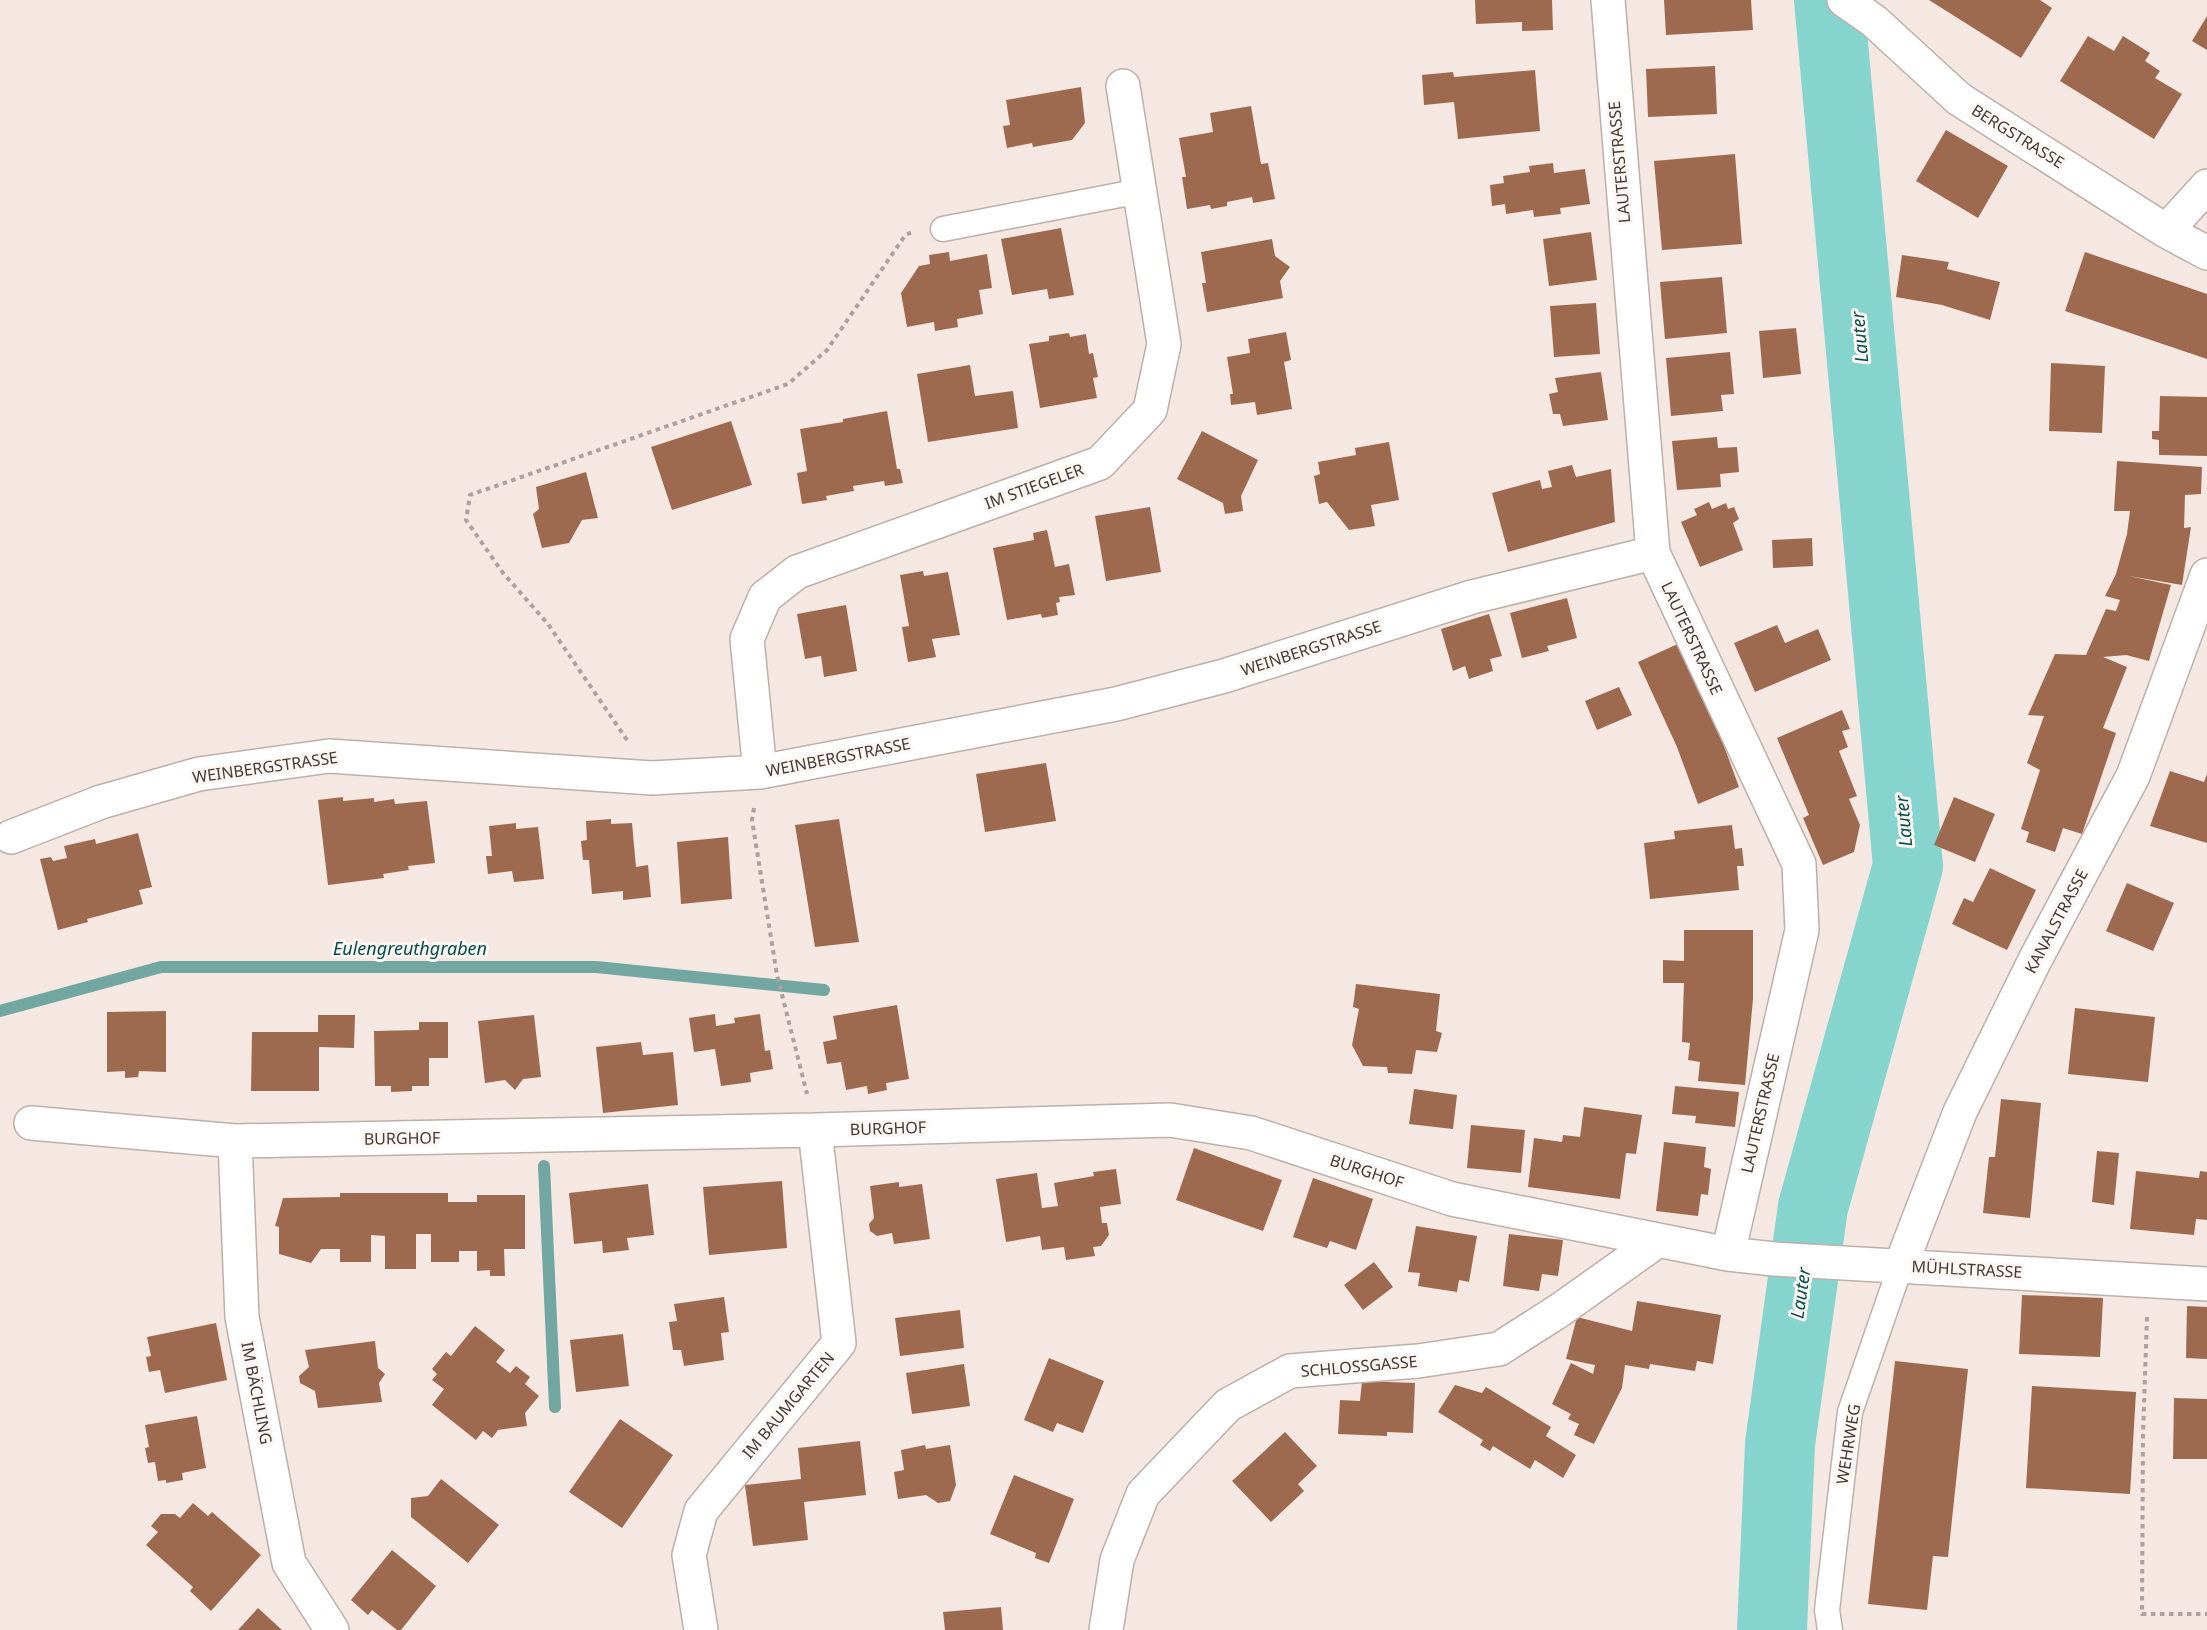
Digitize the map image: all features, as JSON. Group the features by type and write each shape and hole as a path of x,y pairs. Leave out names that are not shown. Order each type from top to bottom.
{"street":[{"name":"LAUTERSTRASSE","path":"1608,0 1653,553 1799,864 1802,930 1728,1254"},
{"name":"BERGSTRASSE","path":"1844,0 1881,11 1959,99 2166,231 2207,253"},
{"name":"IM STIEGELER","path":"760,772 747,639 765,597 797,572 1100,463 1150,410 1164,344 1122,86"},
{"path":"2166,231 2207,186"},
{"name":"WEINBERGSTRASSE","path":"11,837 101,802 199,774 329,756 652,778 760,772 1116,704 1224,676 1472,597 1653,553"},
{"name":"KANALSTRASSE","path":"1901,1265 1959,1112 2035,960 2133,776 2207,575"},
{"name":"BURGHOF","path":"31,1123 236,1141 814,1130 1170,1120 1251,1133 1452,1199 1728,1254"},
{"name":"IM BAUMGARTEN","path":"701,1630 689,1555 701,1510 839,1344 814,1130"},
{"name":"IM BÄCHLING","path":"236,1141 242,1317 290,1563 332,1630"},
{"name":"SCHLOSSGASSE","path":"1106,1630 1118,1560 1143,1494 1228,1405 1290,1371 1418,1361 1499,1349 1560,1310 1657,1241"},
{"name":"MÜHLSTRASSE","path":"1728,1254 1774,1259 2207,1284"}],"lane":[{"path":"943,229 1140,191"},
{"name":"WEHRWEG","path":"1830,1630 1827,1610 1850,1412 1901,1265"}],"path":[{"path":"652,778 548,624 503,573 466,520 470,495 788,384 827,350 906,234 943,229"},
{"path":"760,772 752,820 777,975 814,1130"},
{"path":"2147,1280 2142,1614 2207,1614"}],"building":[{"path":"1475,0 1552,0 1553,30 1522,31 1522,22 1476,24"},
{"path":"1664,0 1751,0 1753,30 1666,35"},
{"path":"1929,0 2040,0 2052,8 2021,58"},
{"path":"2207,16 2207,50 2192,41"},
{"path":"2088,36 2114,51 2123,36 2150,53 2145,61 2160,71 2155,78 2182,94 2154,139 2060,81"},
{"path":"1715,66 1717,114 1648,117 1646,69"},
{"path":"1535,70 1540,131 1458,139 1454,102 1424,105 1422,75 1453,72 1454,77"},
{"path":"1081,87 1085,123 1072,140 1033,147 1032,143 1007,148 1003,126 1010,125 1006,100"},
{"path":"1251,106 1261,164 1268,163 1275,199 1253,203 1252,197 1227,202 1227,206 1211,209 1210,205 1187,209 1182,177 1186,177 1179,138 1213,132 1210,113"},
{"path":"1946,130 2008,166 1978,218 1916,181"},
{"path":"1735,154 1742,244 1662,250 1654,161"},
{"path":"1553,163 1554,173 1585,169 1590,204 1560,208 1561,214 1534,217 1533,210 1506,214 1505,204 1492,206 1490,185 1504,183 1503,176 1530,172 1529,166"},
{"path":"1061,228 1074,295 1049,299 1047,289 1012,295 1001,239"},
{"path":"1591,232 1597,280 1549,286 1543,239"},
{"path":"1272,239 1275,256 1290,267 1280,281 1283,298 1207,312 1202,283 1206,283 1201,252"},
{"path":"949,252 950,261 987,254 992,288 979,290 983,314 957,319 958,327 935,331 934,322 907,327 901,293 919,266 930,264 929,255"},
{"path":"2085,252 2207,294 2207,359 2065,311"},
{"path":"1902,255 1949,262 1947,269 2000,282 1990,320 1942,305 1896,297"},
{"path":"1722,277 1727,333 1665,339 1660,282"},
{"path":"1596,303 1600,354 1554,357 1550,306"},
{"path":"1796,328 1801,374 1763,378 1759,331"},
{"path":"1286,332 1291,360 1284,362 1292,409 1257,415 1255,402 1231,405 1230,394 1233,394 1227,357 1250,353 1248,339"},
{"path":"1069,333 1070,337 1086,334 1089,354 1093,353 1098,377 1093,378 1097,398 1040,408 1029,344 1049,341 1049,336"},
{"path":"1730,352 1734,394 1721,395 1723,411 1671,416 1666,358"},
{"path":"2051,363 2105,366 2102,433 2049,431"},
{"path":"970,365 975,396 1013,391 1018,428 928,442 917,374"},
{"path":"1601,372 1608,420 1563,426 1560,414 1553,414 1549,394 1558,392 1555,378"},
{"path":"2160,396 2207,397 2207,456 2159,455 2159,440 2152,439 2152,431 2159,431"},
{"path":"887,411 897,469 900,469 903,483 885,486 884,481 853,486 854,491 826,496 827,500 802,504 797,473 807,471 800,429 843,422 843,419"},
{"path":"731,421 752,485 672,510 651,447"},
{"path":"1202,431 1258,460 1241,496 1243,511 1225,514 1223,503 1177,479"},
{"path":"1717,437 1718,448 1737,447 1739,472 1720,474 1721,487 1677,490 1672,441"},
{"path":"1389,442 1399,500 1371,505 1375,526 1349,530 1327,502 1319,504 1314,476 1320,474 1318,462 1356,455 1355,448"},
{"path":"2117,461 2202,467 2201,494 2185,495 2184,528 2191,527 2182,585 2129,576 2171,585 2149,661 2126,655 2103,657 2127,667 2103,728 2116,733 2082,834 2063,828 2055,852 2026,842 2029,832 2021,829 2040,770 2027,763 2044,716 2028,715 2055,654 2086,655 2106,609 2116,611 2120,600 2105,596 2116,574 2127,534 2130,511 2114,511"},
{"path":"1572,465 1576,477 1611,469 1615,522 1508,552 1492,493 1540,480 1542,489 1552,487 1548,471"},
{"path":"586,472 598,518 582,520 569,543 542,548 533,514 539,509 536,487"},
{"path":"1709,502 1712,509 1726,503 1728,509 1734,507 1739,519 1733,523 1743,550 1700,567 1681,522 1697,515 1694,509"},
{"path":"1150,507 1161,572 1106,581 1095,516"},
{"path":"1047,530 1055,567 1069,564 1075,595 1059,597 1060,602 1056,603 1058,615 1042,618 1041,614 1007,620 993,548 1034,540 1033,533"},
{"path":"1812,538 1813,566 1773,568 1772,540"},
{"path":"923,571 924,576 948,572 960,635 932,639 936,657 908,662 902,627 909,626 900,575"},
{"path":"1567,598 1577,638 1547,646 1549,651 1522,658 1510,613"},
{"path":"846,605 857,671 824,677 821,656 805,659 797,614"},
{"path":"1489,614 1502,656 1490,659 1493,671 1469,679 1465,666 1453,671 1441,629"},
{"path":"1777,625 1785,643 1818,629 1831,660 1755,692 1734,643"},
{"path":"1680,643 1720,735 1739,787 1698,804 1677,747 1638,662"},
{"path":"1619,687 1632,715 1597,730 1585,701"},
{"path":"1842,710 1850,729 1842,731 1848,747 1839,751 1857,796 1849,799 1860,825 1854,852 1823,865 1803,818 1809,815 1777,738"},
{"path":"1046,763 1056,821 985,832 976,774"},
{"path":"2170,771 2204,782 2207,774 2207,843 2150,826"},
{"path":"343,797 343,801 374,798 374,802 394,799 395,804 427,801 435,863 408,866 409,870 383,874 384,878 328,885 318,800"},
{"path":"1954,797 1995,814 1975,862 1934,845"},
{"path":"611,819 611,824 632,823 636,867 648,865 651,897 623,900 623,891 592,894 589,860 583,860 581,841 587,840 586,821"},
{"path":"839,819 859,942 815,947 795,825"},
{"path":"516,823 516,829 538,827 544,879 514,882 512,871 488,874 486,856 492,856 489,826"},
{"path":"1732,825 1735,849 1742,848 1744,866 1737,866 1739,890 1650,899 1644,843 1675,839 1674,831"},
{"path":"138,833 152,887 139,890 143,904 87,919 88,922 58,930 40,859 51,857 53,861 67,858 64,846 95,839 96,844"},
{"path":"728,837 732,899 681,904 677,842"},
{"path":"1990,868 2036,890 2007,950 1952,924 1964,898 1973,902"},
{"path":"2127,883 2174,903 2153,951 2106,931"},
{"path":"1684,930 1753,930 1753,999 1745,1085 1698,1081 1700,1062 1688,1060 1690,1043 1682,1042 1684,983 1663,983 1663,960 1684,961"},
{"path":"1356,984 1440,994 1436,1031 1442,1033 1437,1052 1416,1050 1412,1074 1388,1073 1387,1067 1363,1066 1352,1045 1359,1009 1353,1007"},
{"path":"897,1005 909,1079 886,1083 887,1090 868,1094 867,1086 846,1090 841,1062 827,1064 823,1042 837,1039 833,1016"},
{"path":"2075,1008 2155,1017 2148,1082 2068,1074"},
{"path":"166,1011 166,1072 139,1071 138,1077 125,1078 125,1071 107,1072 107,1012"},
{"path":"715,1014 716,1026 735,1023 734,1018 760,1014 765,1051 770,1050 773,1069 750,1073 751,1082 721,1086 715,1049 694,1052 689,1018"},
{"path":"318,1015 355,1015 354,1048 319,1047 319,1091 251,1091 252,1032 318,1032"},
{"path":"534,1015 541,1077 523,1079 515,1090 505,1080 485,1083 478,1021"},
{"path":"419,1022 448,1022 448,1058 429,1058 429,1086 412,1086 412,1091 391,1092 391,1086 375,1086 374,1031 419,1030"},
{"path":"641,1042 643,1055 673,1052 678,1105 603,1113 596,1047"},
{"path":"1675,1086 1739,1092 1735,1127 1695,1123 1696,1116 1672,1114"},
{"path":"1414,1089 1457,1095 1453,1129 1409,1124"},
{"path":"2001,1099 2041,1103 2030,1218 1983,1213 1989,1157 1995,1157"},
{"path":"1584,1107 1642,1115 1636,1154 1626,1153 1620,1199 1528,1187 1534,1138 1562,1142 1563,1135 1580,1137"},
{"path":"1471,1125 1525,1130 1521,1173 1467,1168"},
{"path":"1664,1142 1706,1147 1704,1167 1711,1169 1708,1195 1701,1194 1698,1216 1656,1211"},
{"path":"1194,1148 1282,1180 1263,1231 1176,1200"},
{"path":"2097,1151 2119,1153 2114,1205 2092,1202"},
{"path":"1116,1169 1121,1204 1100,1207 1102,1223 1107,1223 1109,1235 1101,1246 1093,1247 1095,1256 1066,1260 1064,1247 1042,1250 1040,1236 1006,1242 996,1179 1037,1173 1042,1208 1058,1206 1054,1183 1094,1176 1093,1172"},
{"path":"2136,1171 2199,1178 2200,1171 2207,1172 2207,1220 2196,1219 2194,1235 2130,1229"},
{"path":"1313,1178 1373,1199 1356,1250 1330,1241 1327,1248 1293,1237"},
{"path":"782,1181 787,1248 709,1255 703,1187"},
{"path":"899,1182 899,1187 922,1184 930,1239 894,1244 892,1233 877,1236 870,1231 869,1224 874,1218 870,1186"},
{"path":"648,1184 654,1235 627,1238 629,1250 603,1253 602,1241 574,1244 569,1193"},
{"path":"340,1193 448,1193 448,1202 477,1202 477,1195 525,1195 525,1249 504,1249 505,1276 490,1276 490,1270 477,1271 477,1251 459,1251 459,1262 431,1262 431,1234 416,1234 416,1269 385,1269 385,1236 371,1235 371,1262 340,1262 340,1249 321,1249 311,1263 279,1254 279,1227 275,1226 283,1198 340,1197"},
{"path":"1416,1226 1477,1236 1469,1282 1459,1280 1457,1292 1418,1286 1420,1273 1408,1272"},
{"path":"1509,1234 1563,1240 1558,1276 1542,1274 1539,1291 1503,1286"},
{"path":"1374,1262 1393,1287 1363,1310 1344,1285"},
{"path":"2022,1295 2103,1298 2100,1357 2019,1354"},
{"path":"724,1297 729,1332 721,1333 724,1360 684,1366 681,1350 673,1350 669,1322 677,1321 674,1304"},
{"path":"1637,1301 1721,1315 1713,1364 1697,1361 1695,1371 1650,1364 1649,1369 1625,1365 1622,1388 1594,1444 1574,1435 1579,1424 1568,1419 1571,1414 1552,1404 1571,1363 1593,1374 1595,1365 1566,1359 1577,1317 1632,1331"},
{"path":"2187,1306 2207,1307 2207,1359 2186,1358"},
{"path":"960,1310 964,1348 900,1356 895,1318"},
{"path":"216,1323 227,1380 165,1393 160,1370 149,1372 146,1357 151,1356 147,1337"},
{"path":"475,1326 505,1350 496,1362 510,1373 516,1366 530,1377 525,1384 539,1396 525,1413 527,1426 498,1430 492,1438 483,1431 476,1440 432,1405 444,1389 432,1380 437,1374 432,1369 446,1352 451,1356"},
{"path":"623,1334 629,1386 576,1392 570,1340"},
{"path":"375,1341 378,1368 385,1374 379,1383 382,1402 318,1408 315,1391 300,1383 299,1376 309,1367 305,1350"},
{"path":"1049,1358 1104,1381 1083,1433 1057,1423 1053,1432 1024,1420"},
{"path":"1895,1361 1968,1369 1948,1557 1933,1556 1927,1610 1868,1604"},
{"path":"964,1364 970,1406 912,1414 906,1373"},
{"path":"1362,1381 1415,1383 1413,1433 1387,1432 1387,1436 1338,1434 1340,1400 1360,1401"},
{"path":"1455,1385 1482,1393 1486,1387 1551,1427 1546,1436 1576,1455 1563,1478 1535,1460 1530,1469 1493,1446 1490,1451 1480,1445 1483,1440 1438,1412"},
{"path":"2032,1386 2136,1392 2130,1494 2026,1488"},
{"path":"2174,1398 2207,1399 2207,1459 2173,1459"},
{"path":"197,1416 206,1468 182,1473 183,1480 166,1483 166,1480 158,1481 155,1462 148,1463 145,1448 149,1447 145,1425"},
{"path":"620,1419 673,1455 622,1528 569,1492"},
{"path":"1285,1432 1317,1466 1298,1484 1304,1491 1271,1522 1232,1481"},
{"path":"860,1441 866,1495 804,1502 808,1540 753,1546 745,1485 801,1479 798,1448"},
{"path":"925,1445 926,1449 950,1445 956,1485 950,1501 938,1503 926,1495 898,1499 894,1472 904,1470 901,1450"},
{"path":"1014,1475 1074,1499 1049,1563 1035,1558 1036,1553 990,1534"},
{"path":"441,1479 499,1525 468,1563 411,1517 411,1498 428,1496"},
{"path":"193,1503 208,1516 212,1512 261,1555 211,1611 190,1591 193,1587 146,1545 158,1532 151,1526 161,1514 175,1514 180,1518"},
{"path":"392,1550 436,1586 401,1630 397,1630 372,1610 368,1615 351,1600"},
{"path":"1001,1607 1003,1630 945,1630 943,1612"},
{"path":"258,1608 282,1630 238,1630"}],"waterway":[{"name":"Lauter","path":"1772,1630 1780,1444 1813,1207 1908,866 1829,0"},
{"name":"Eulengreuthgraben","path":"0,1011 161,967 596,967 824,990"},
{"path":"544,1166 555,1407"}]}
